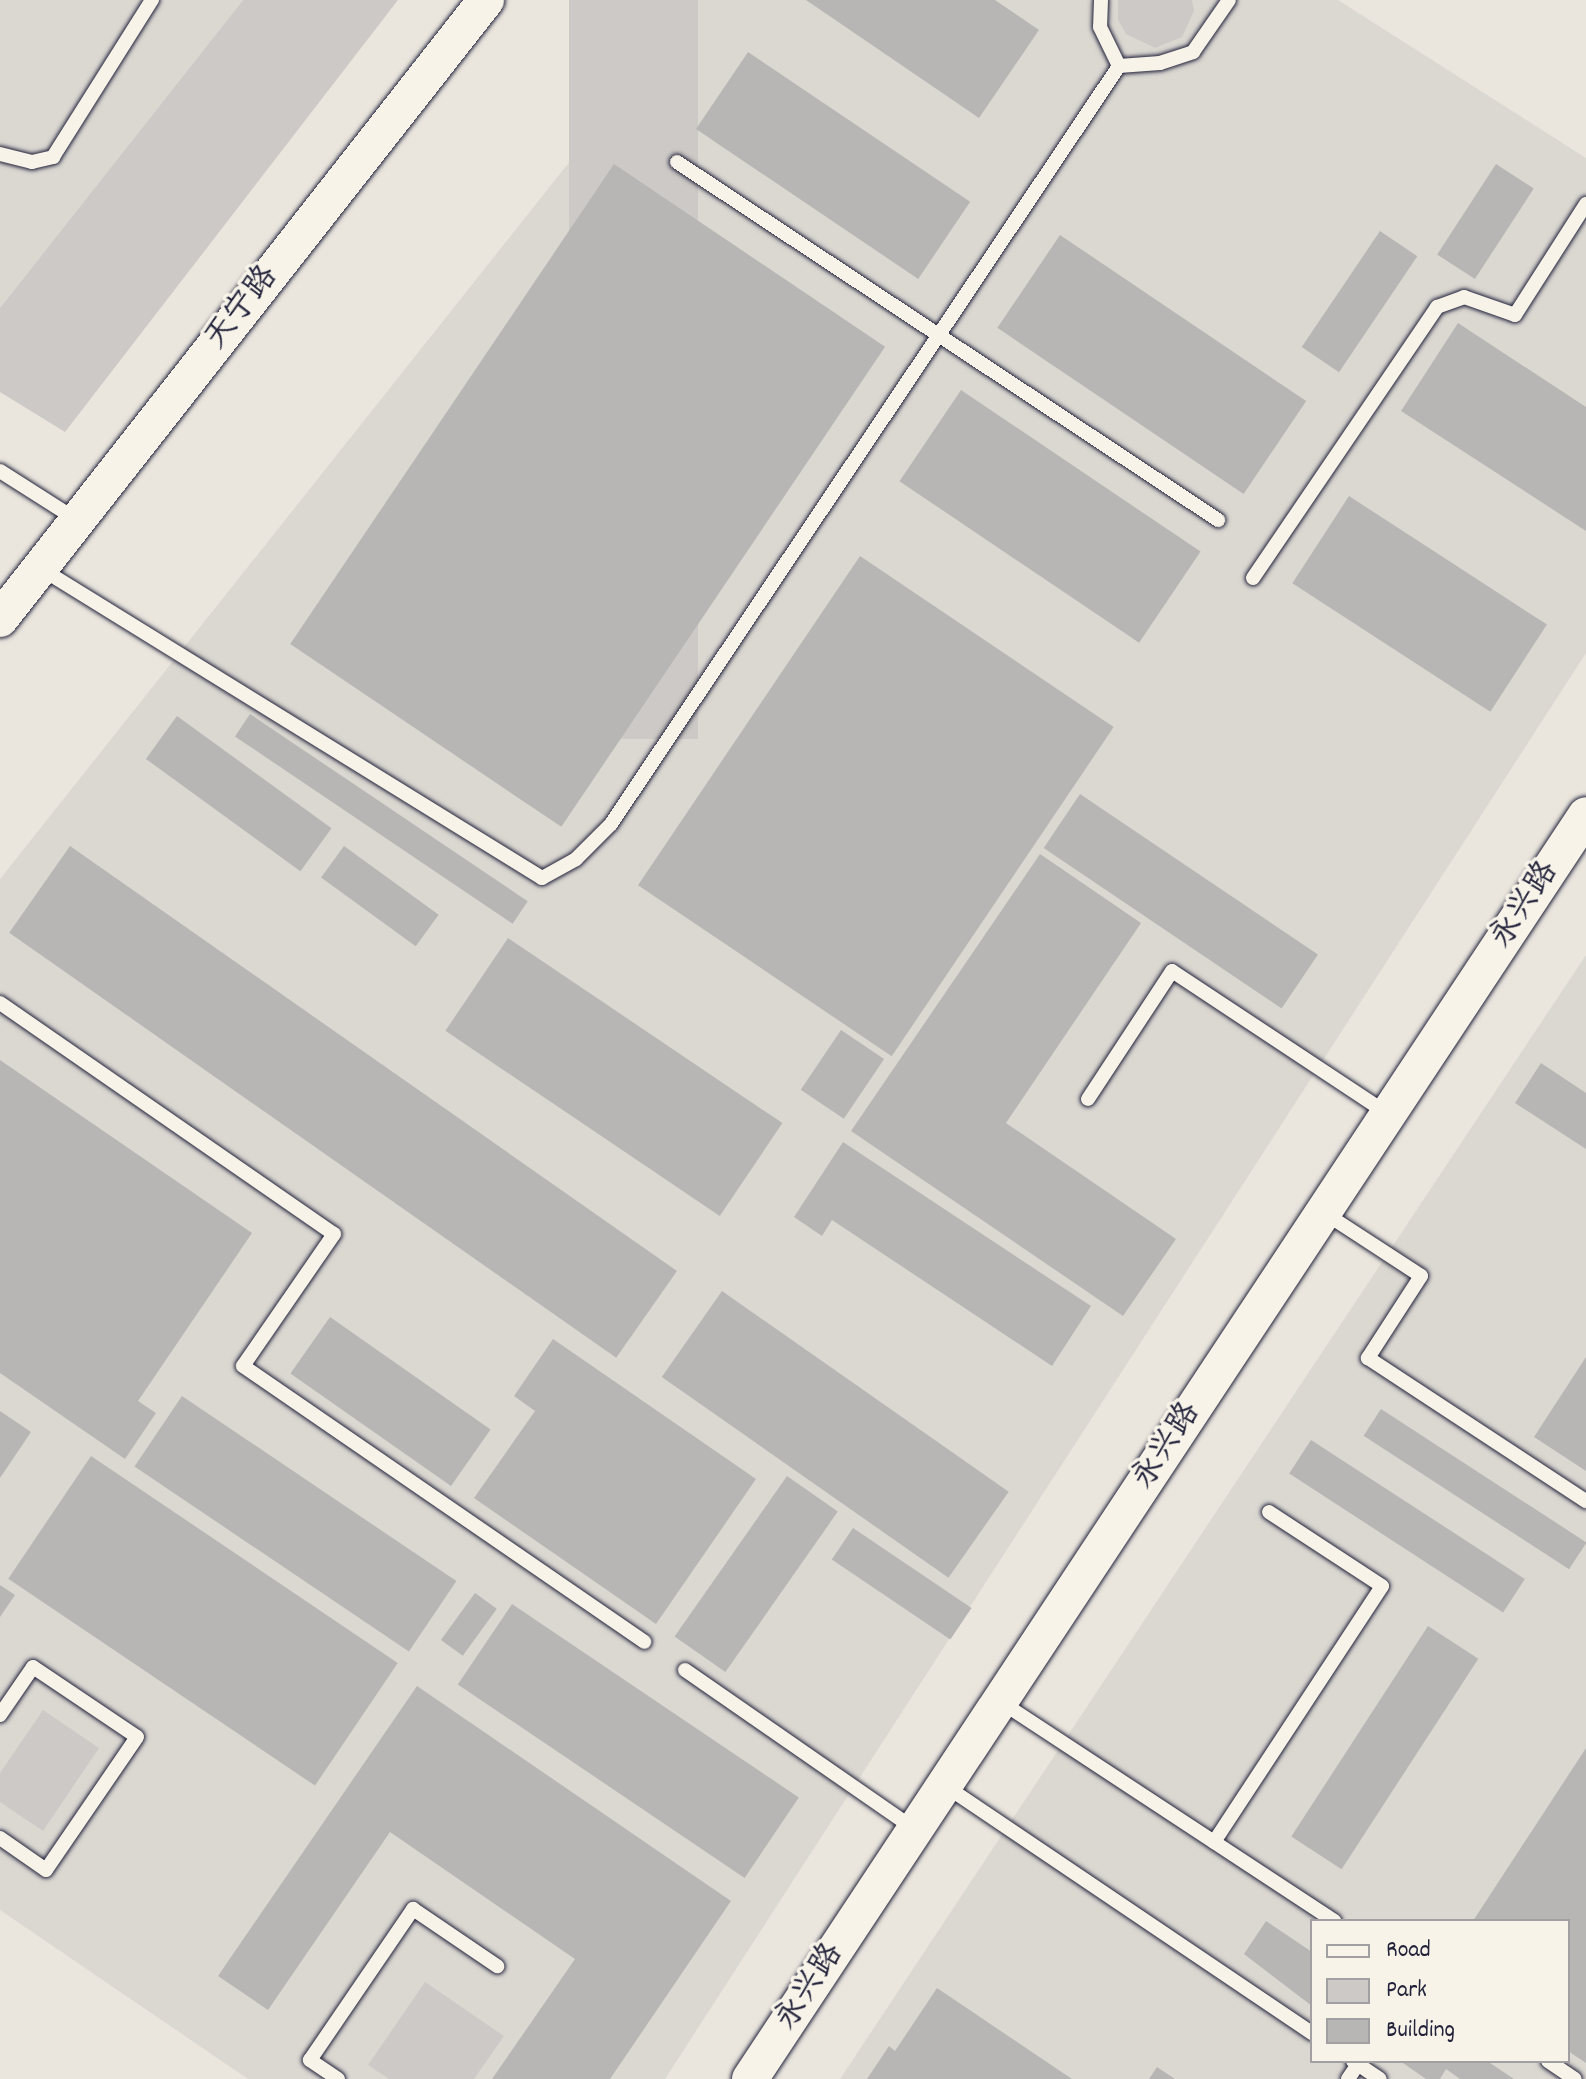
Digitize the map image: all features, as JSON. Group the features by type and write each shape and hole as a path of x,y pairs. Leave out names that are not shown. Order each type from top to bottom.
{"street":[{"name":"天宁路","path":"0,619 486,0"},
{"name":"永兴路","path":"750,2079 1586,815"}],"lane":[{"path":"0,154 32,162 53,157 152,0"},
{"path":"1101,0 1100,27 1119,66"},
{"path":"1119,66 1160,63 1193,52 1229,0"},
{"path":"40,568 542,878 576,859 611,824 1119,66"},
{"path":"677,162 1218,520"},
{"path":"1253,578 1437,307 1464,297 1515,315 1586,204"},
{"path":"0,471 77,520"},
{"path":"1088,1099 1172,971 1388,1115"},
{"path":"0,1003 334,1234 243,1366 644,1642"},
{"path":"1323,1212 1421,1276 1368,1358 1586,1501"},
{"path":"1214,1842 1382,1586 1269,1512"},
{"path":"0,1715 33,1667 137,1737 46,1870 0,1838"},
{"path":"685,1670 915,1830"},
{"path":"1000,1701 1332,1919"},
{"path":"944,1785 1310,2032"},
{"path":"338,2079 310,2060 413,1909 497,1966"},
{"path":"1348,2079 1356,2063 1380,2079"},
{"path":"1551,2063 1575,2079"}],"shaded area":[{"path":"0,0 243,0 0,308"},
{"path":"698,0 1338,0 1586,158 1586,653 665,2079 248,2079 0,1910 0,879"},
{"path":"1586,955 1586,2079 840,2079"}],"green space":[{"path":"243,0 398,0 65,432 0,392 0,308"},
{"path":"569,0 698,0 698,739 569,739"},
{"path":"1118,0 1192,0 1194,11 1182,37 1155,48 1126,34 1118,20"},
{"path":"43,1710 99,1748 43,1831 0,1802 0,1773"},
{"path":"425,1982 504,2036 474,2079 389,2079 368,2065"}],"building":[{"path":"806,0 995,0 1039,30 979,118"},
{"path":"748,52 970,202 918,279 696,129"},
{"path":"614,164 885,347 561,827 290,644"},
{"path":"1496,164 1534,189 1475,279 1437,255"},
{"path":"1380,231 1417,256 1339,372 1302,347"},
{"path":"1060,235 1306,401 1244,494 997,328"},
{"path":"1458,323 1586,407 1586,531 1401,411"},
{"path":"961,390 1201,552 1139,643 899,481"},
{"path":"1349,496 1547,625 1490,712 1292,583"},
{"path":"860,556 1114,727 892,1056 638,885"},
{"path":"250,714 528,901 513,924 235,736"},
{"path":"177,716 332,828 300,871 146,759"},
{"path":"1080,794 1318,954 1282,1008 1044,848"},
{"path":"70,846 677,1271 616,1358 9,933"},
{"path":"344,846 439,915 416,946 321,878"},
{"path":"1040,854 1141,923 1006,1123 1176,1239 1123,1316 851,1131"},
{"path":"508,938 782,1123 720,1216 445,1031"},
{"path":"841,1030 884,1059 844,1119 801,1090"},
{"path":"0,1060 252,1233 138,1401 156,1413 125,1459 0,1373"},
{"path":"1541,1063 1586,1093 1586,1149 1515,1103"},
{"path":"843,1142 1091,1306 1052,1366 832,1220 822,1236 794,1217"},
{"path":"722,1291 1009,1492 948,1578 662,1377"},
{"path":"330,1317 491,1429 451,1486 290,1374"},
{"path":"553,1339 756,1479 656,1624 474,1498 535,1411 514,1396"},
{"path":"1586,1357 1586,1471 1534,1437"},
{"path":"182,1396 456,1581 409,1652 134,1466"},
{"path":"1381,1409 1586,1542 1569,1569 1364,1436"},
{"path":"0,1411 31,1432 0,1478"},
{"path":"1311,1440 1525,1579 1503,1612 1289,1474"},
{"path":"91,1456 398,1663 315,1786 8,1579"},
{"path":"787,1476 838,1512 725,1672 675,1637"},
{"path":"853,1528 972,1608 950,1639 832,1560"},
{"path":"0,1585 15,1595 0,1617"},
{"path":"475,1593 497,1609 463,1656 441,1640"},
{"path":"512,1604 799,1797 745,1878 458,1684"},
{"path":"1428,1626 1478,1659 1342,1869 1291,1837"},
{"path":"417,1686 731,1901 610,2079 492,2079 575,1959 390,1832 268,2010 218,1976"},
{"path":"1586,1748 1586,2063 1570,2052 1570,1919 1474,1919"},
{"path":"1266,1921 1310,1951 1310,2004 1244,1954"},
{"path":"937,1988 1072,2079 867,2079 889,2046 895,2051"},
{"path":"1403,2063 1490,2063 1514,2079 1460,2079 1446,2069 1440,2079 1426,2079"},
{"path":"1157,2067 1175,2079 1149,2079"}]}
